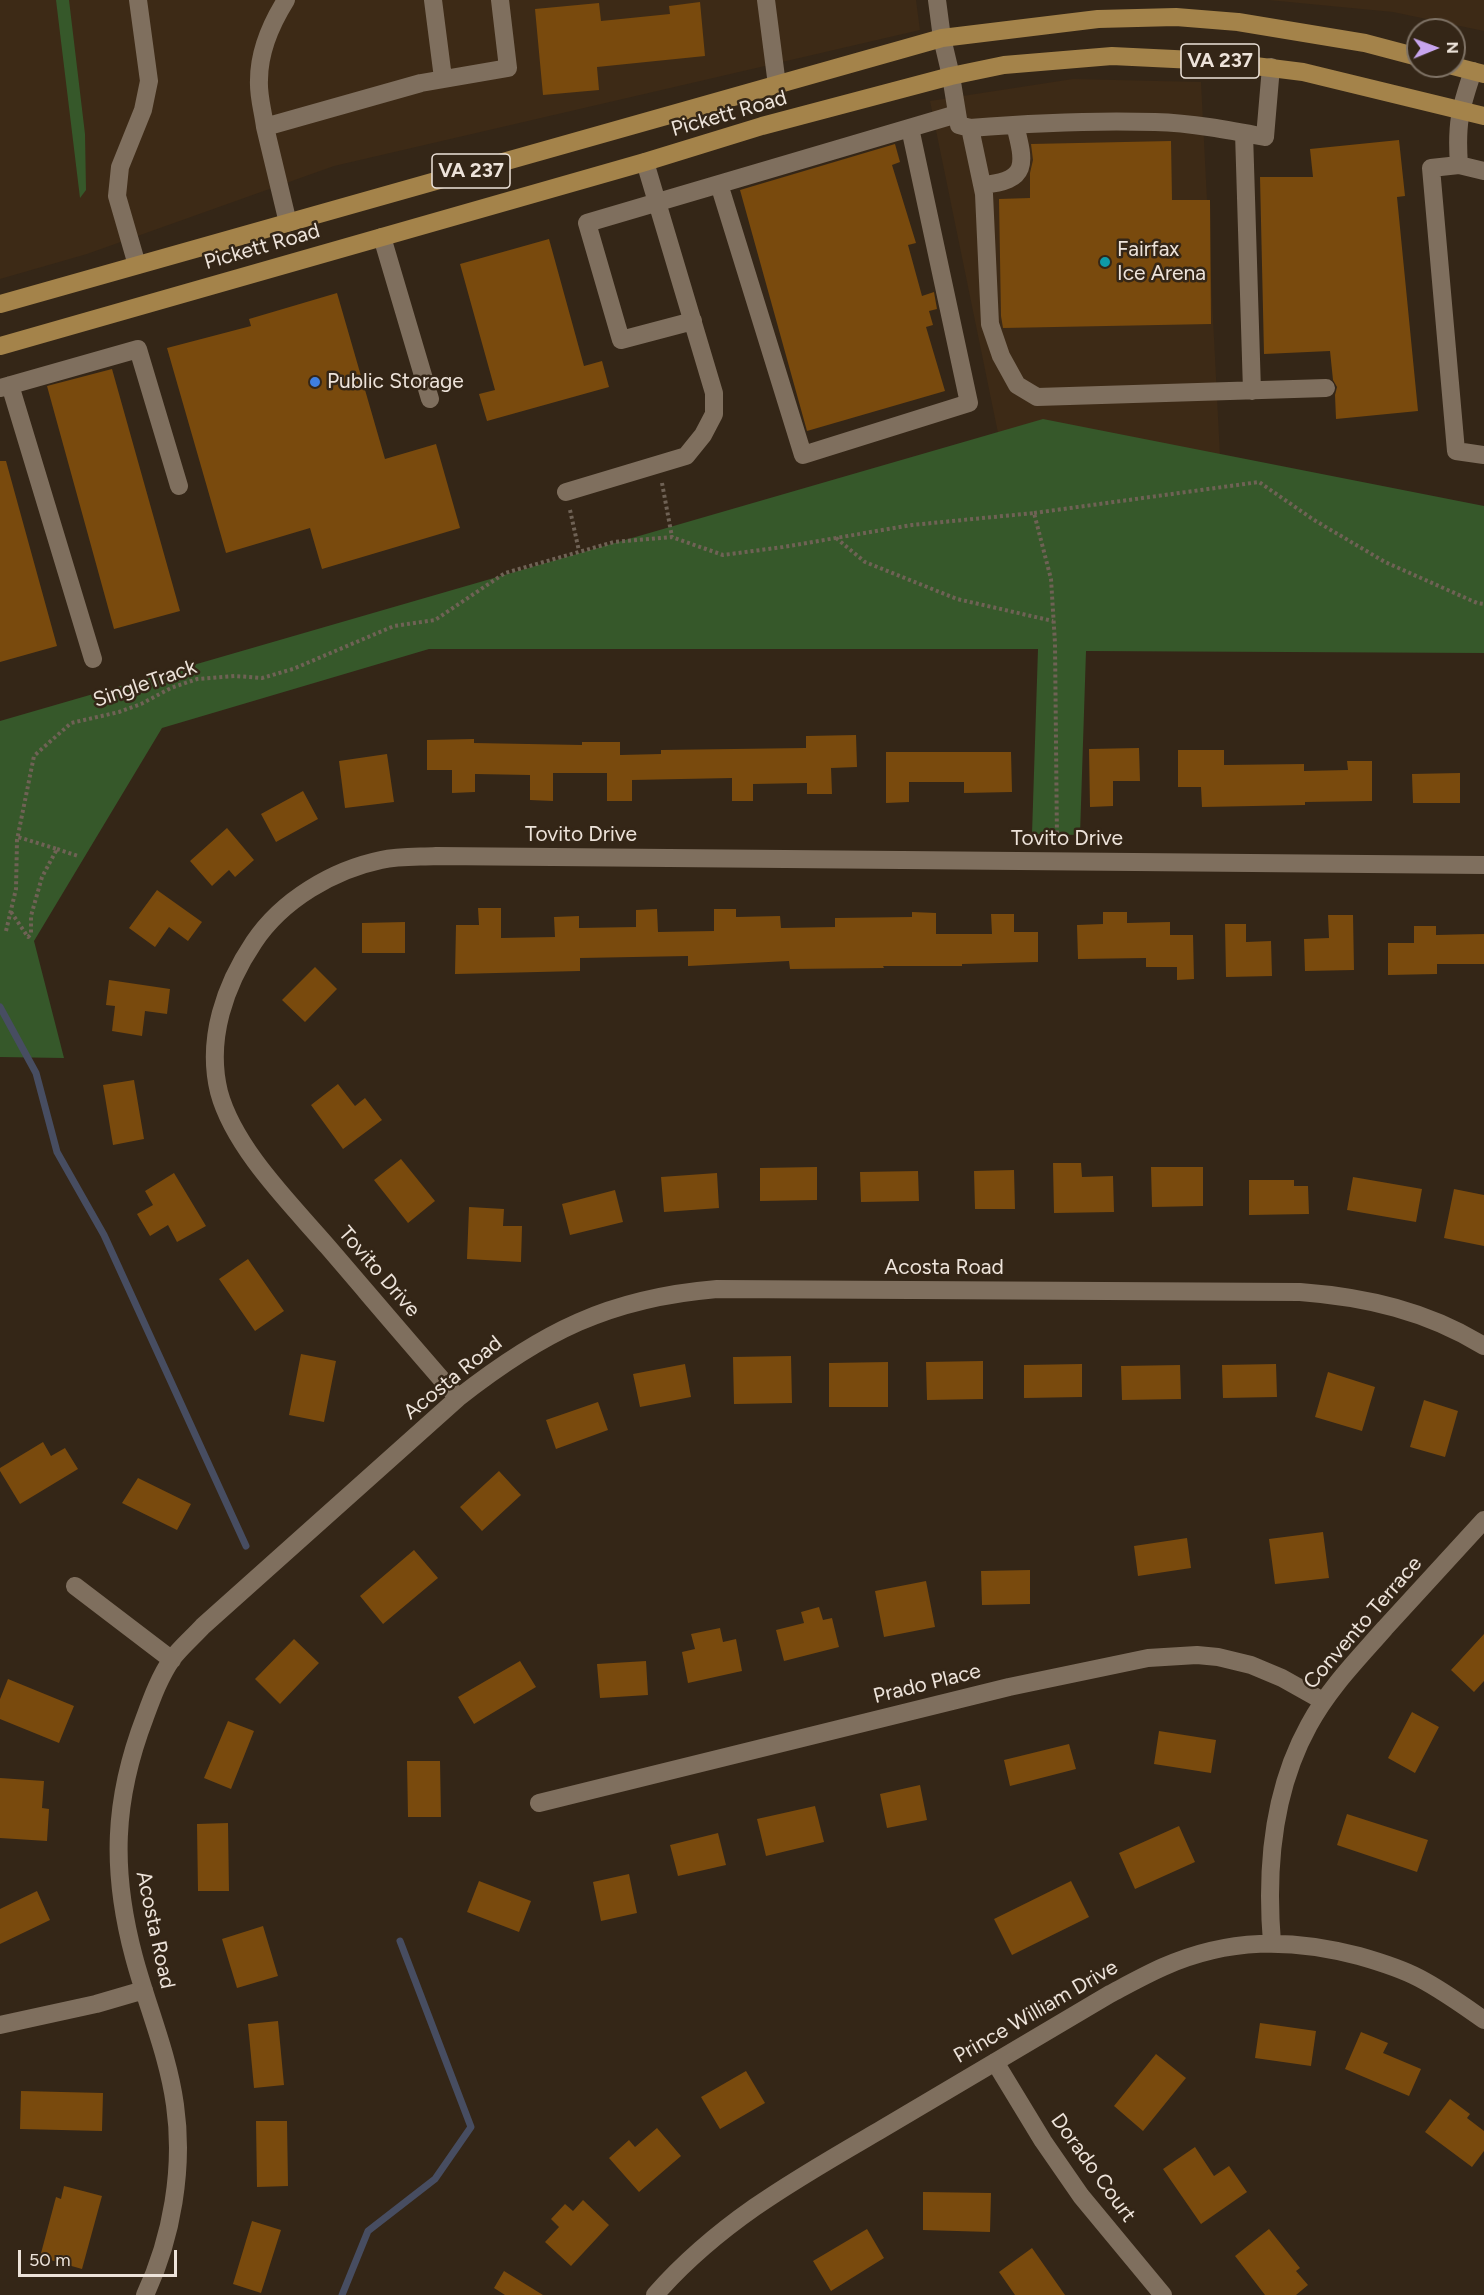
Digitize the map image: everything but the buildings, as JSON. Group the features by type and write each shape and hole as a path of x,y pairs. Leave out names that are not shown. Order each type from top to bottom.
{"main road":[{"name":"Pickett Road","path":"0,304 942,38 1098,19 1176,17 1238,22 1365,43 1406,54"},
{"name":"Pickett Road","path":"0,346 645,162 762,126 951,76 1004,65 1112,56 1215,61 1304,72 1484,116"}],"street":[{"path":"137,265 117,196 120,167 143,110 149,81 138,0"},
{"path":"286,0 272,22 264,45 259,80 265,127 288,223"},
{"path":"433,0 443,78"},
{"path":"265,127 443,78 508,68 500,0"},
{"path":"766,0 777,85"},
{"path":"937,0 959,125 970,128 1155,122 1265,137 1271,67"},
{"path":"1459,165 1457,134 1460,110 1478,73"},
{"path":"693,321 621,340 587,223 957,114"},
{"path":"982,185 1002,184 1019,170 1022,158 1015,125"},
{"path":"719,184 803,455 969,403 910,128"},
{"path":"970,128 982,185 990,324 1000,356 1017,385 1037,397 1326,388"},
{"path":"1244,133 1252,391"},
{"path":"566,492 686,456 703,435 714,414 714,393 645,162"},
{"path":"1484,171 1459,165 1431,168 1456,451 1484,454"},
{"path":"382,237 430,399"},
{"path":"93,659 5,386 138,349 179,486"},
{"name":"Tovito Drive","path":"458,1398 284,1196 237,1136 219,1090 214,1060 216,1030 224,1001 243,959 258,936 282,910 335,875 356,867 399,857 1484,864"},
{"name":"Acosta Road","path":"145,2295 162,2250 171,2214 178,2140 170,2077 134,1956 120,1887 117,1853 119,1812 124,1779 134,1744 149,1706 172,1660 243,1588 458,1398 524,1351 572,1324 627,1303 684,1292 717,1289 1300,1292 1366,1300 1412,1311 1443,1324 1484,1346"},
{"name":"Convento Terrace","path":"1272,1943 1270,1879 1276,1820 1288,1774 1308,1726 1340,1678 1484,1520"},
{"path":"75,1586 172,1660"},
{"name":"Prado Place","path":"539,1803 1008,1687 1148,1658 1197,1655 1218,1657 1251,1665 1282,1678 1323,1701"},
{"name":"Prince William Drive","path":"655,2295 704,2245 732,2222 788,2184 1110,1994 1163,1967 1194,1956 1232,1947 1272,1943 1303,1944 1332,1949 1386,1964 1437,1989 1484,2020"},
{"path":"0,2025 96,2004 144,1990"},
{"name":"Dorado Court","path":"995,2062 1043,2141 1081,2196 1163,2295"}],"path":[{"path":"665,503 672,537 723,555 912,525 1035,513 1259,482 1314,520 1385,562 1477,603 1484,604"},
{"path":"566,492 579,551"},
{"path":"1035,513 1051,579 1054,622 1057,861"},
{"name":"SingleTrack","path":"6,931 16,889 18,837 34,756 71,723 141,704 171,688 197,679 235,676 262,678 311,662 394,626 435,620 504,573 516,569 614,542 672,537"},
{"path":"835,538 865,562 957,599 1054,622"},
{"path":"18,837 78,856"},
{"path":"11,911 28,937 31,934 31,916 42,878 57,849"}],"shaded area":[{"path":"0,0 916,0 920,30 334,166 87,254 0,279"},
{"path":"1268,0 1484,0 1484,31 1466,27 1466,18 1422,18 1393,12"},
{"path":"1073,79 1201,82 1220,456 998,433 930,101"}],"green space":[{"path":"56,0 69,0 85,134 86,190 80,198"},
{"path":"1043,419 1484,506 1484,653 1086,651 1080,835 1032,834 1038,649 429,649 162,728 34,941 64,1058 0,1057 0,721"}],"waterway":[{"path":"0,1007 36,1073 57,1152 104,1235 246,1546"},
{"path":"342,2295 368,2231 435,2179 471,2127 400,1941"}],"place":[{"name":"Fairfax Ice Arena","path":"1105,262"},
{"name":"Public Storage","path":"315,382"}]}
